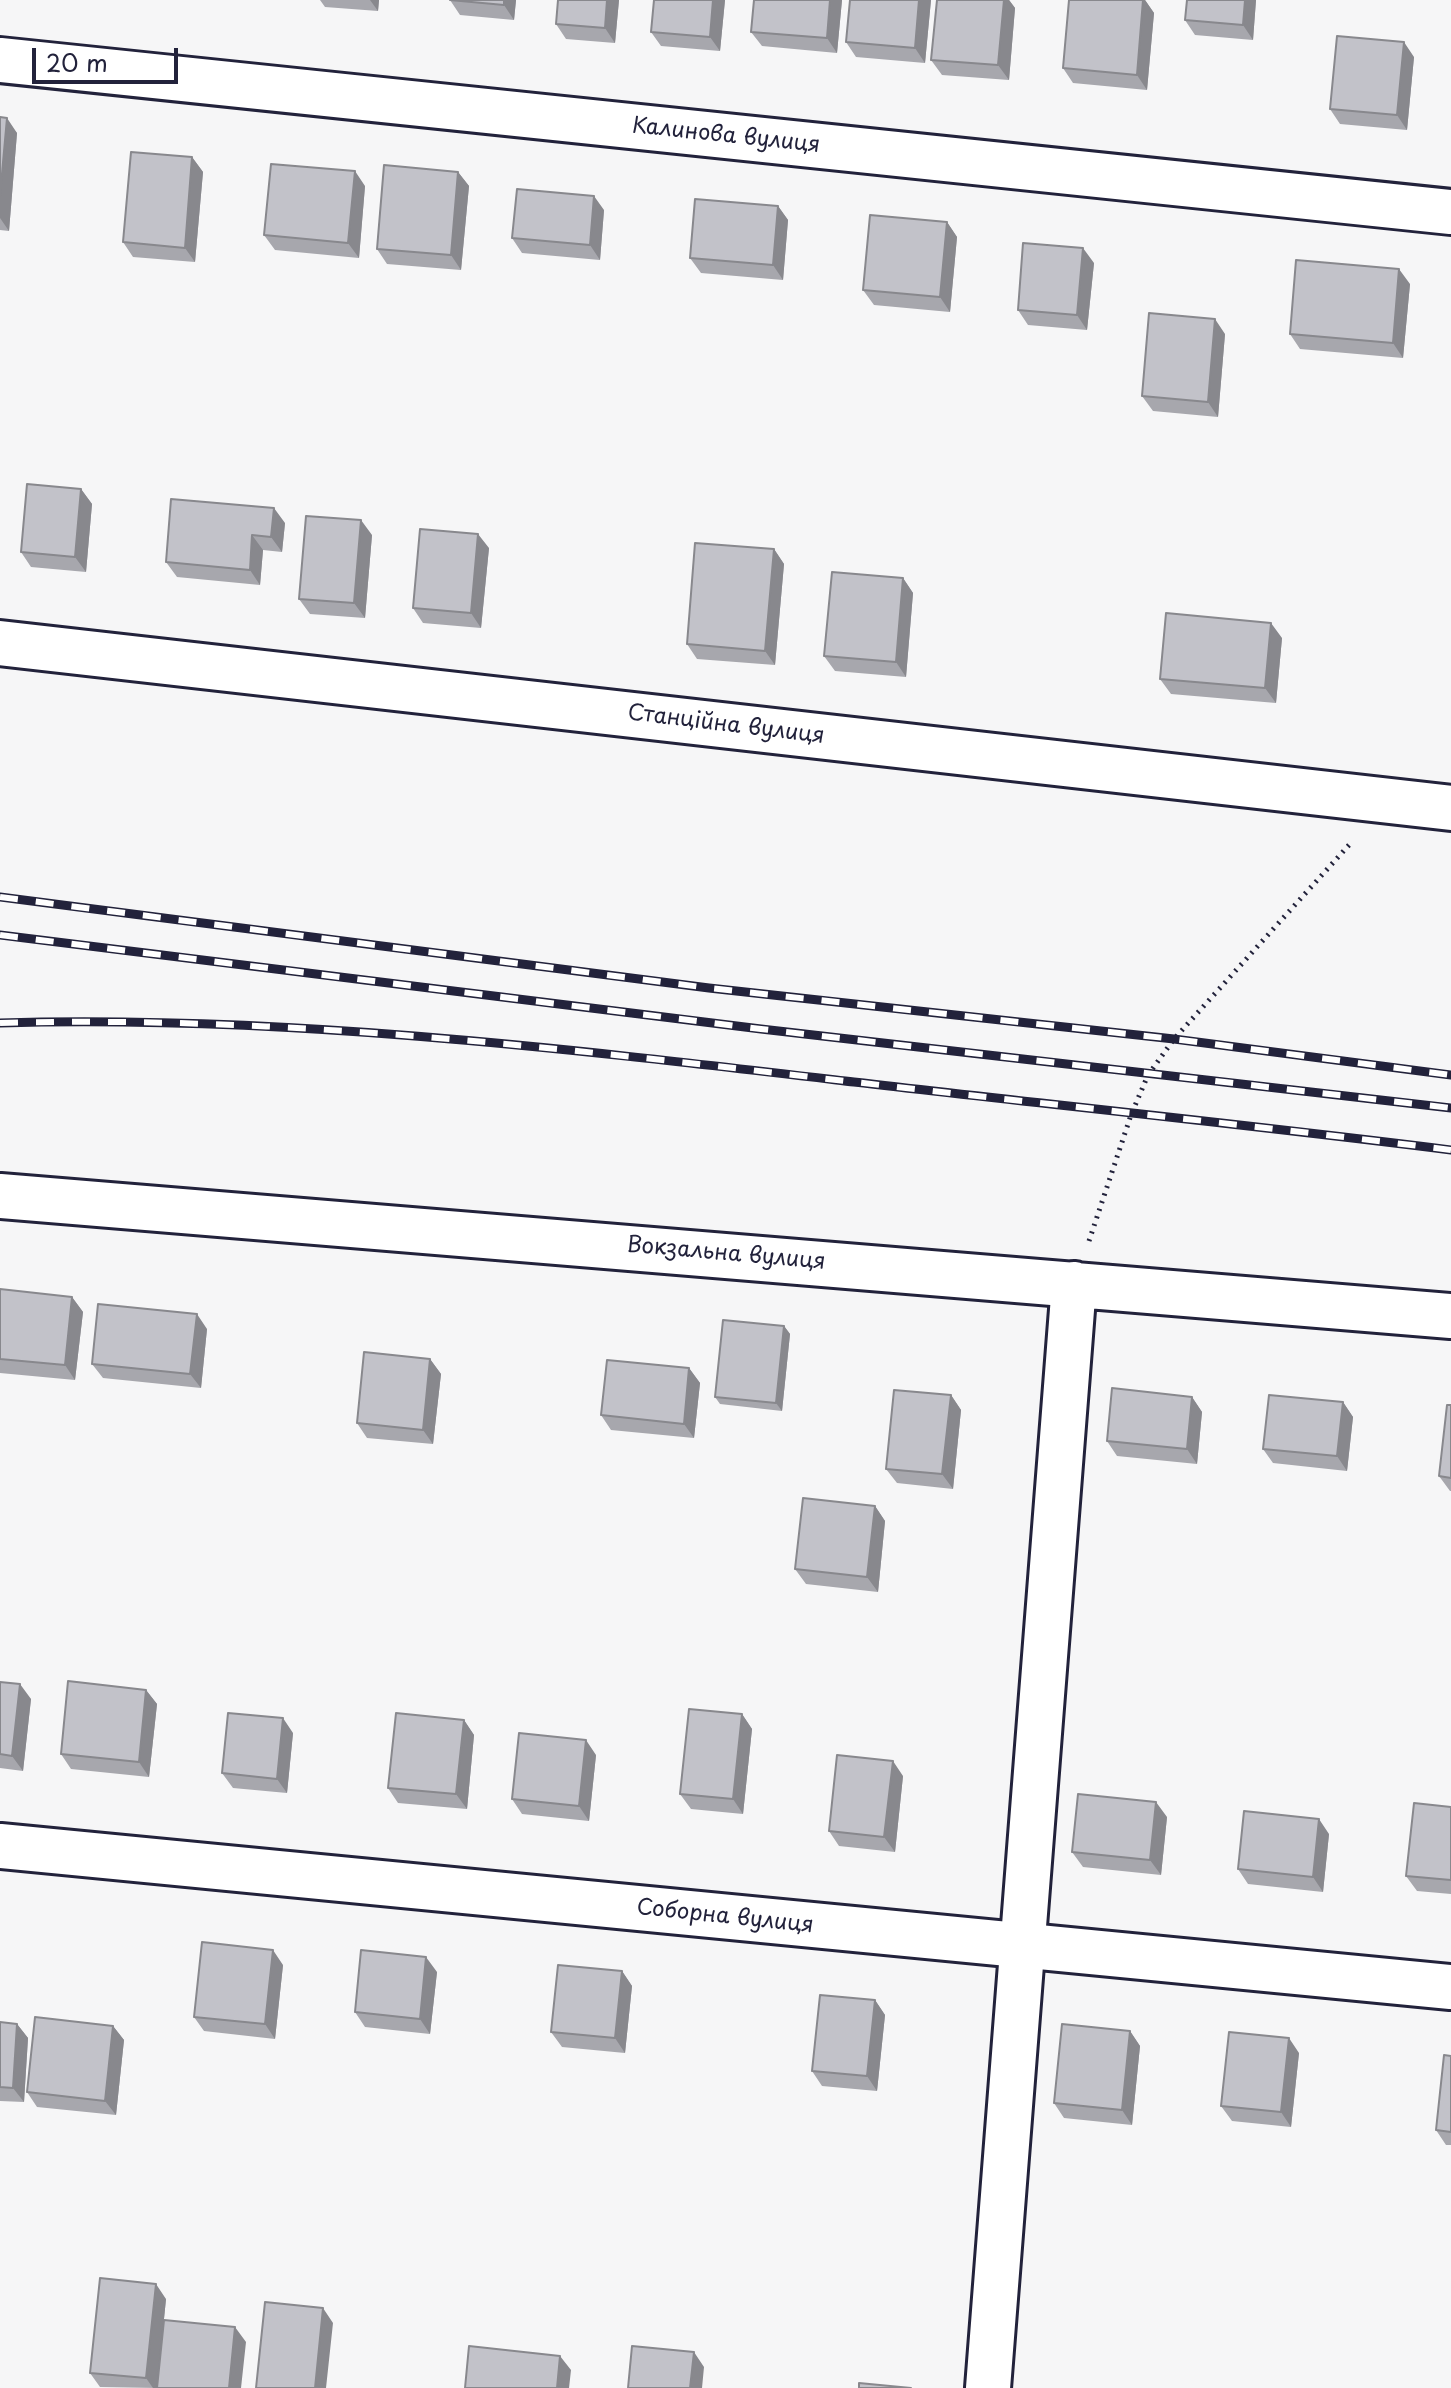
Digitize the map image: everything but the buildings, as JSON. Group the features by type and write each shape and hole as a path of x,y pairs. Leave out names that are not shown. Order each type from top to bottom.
{"street":[{"name":"Калинова вулиця","path":"0,60 1451,212"},
{"name":"Станційна вулиця","path":"0,643 1451,808"},
{"name":"Вокзальна вулиця","path":"0,1196 1451,1316"},
{"path":"988,2388 1074,1284"},
{"name":"Соборна вулиця","path":"0,1846 1451,1987"}],"path":[{"path":"1074,1284 1131,1115 1148,1075 1174,1039 1388,802"}],"railway":[{"path":"0,897 709,988 1174,1039 1451,1075"},
{"path":"0,935 761,1029 1451,1108"},
{"path":"0,1023 214,1024 428,1037 641,1058 1451,1150"}]}
